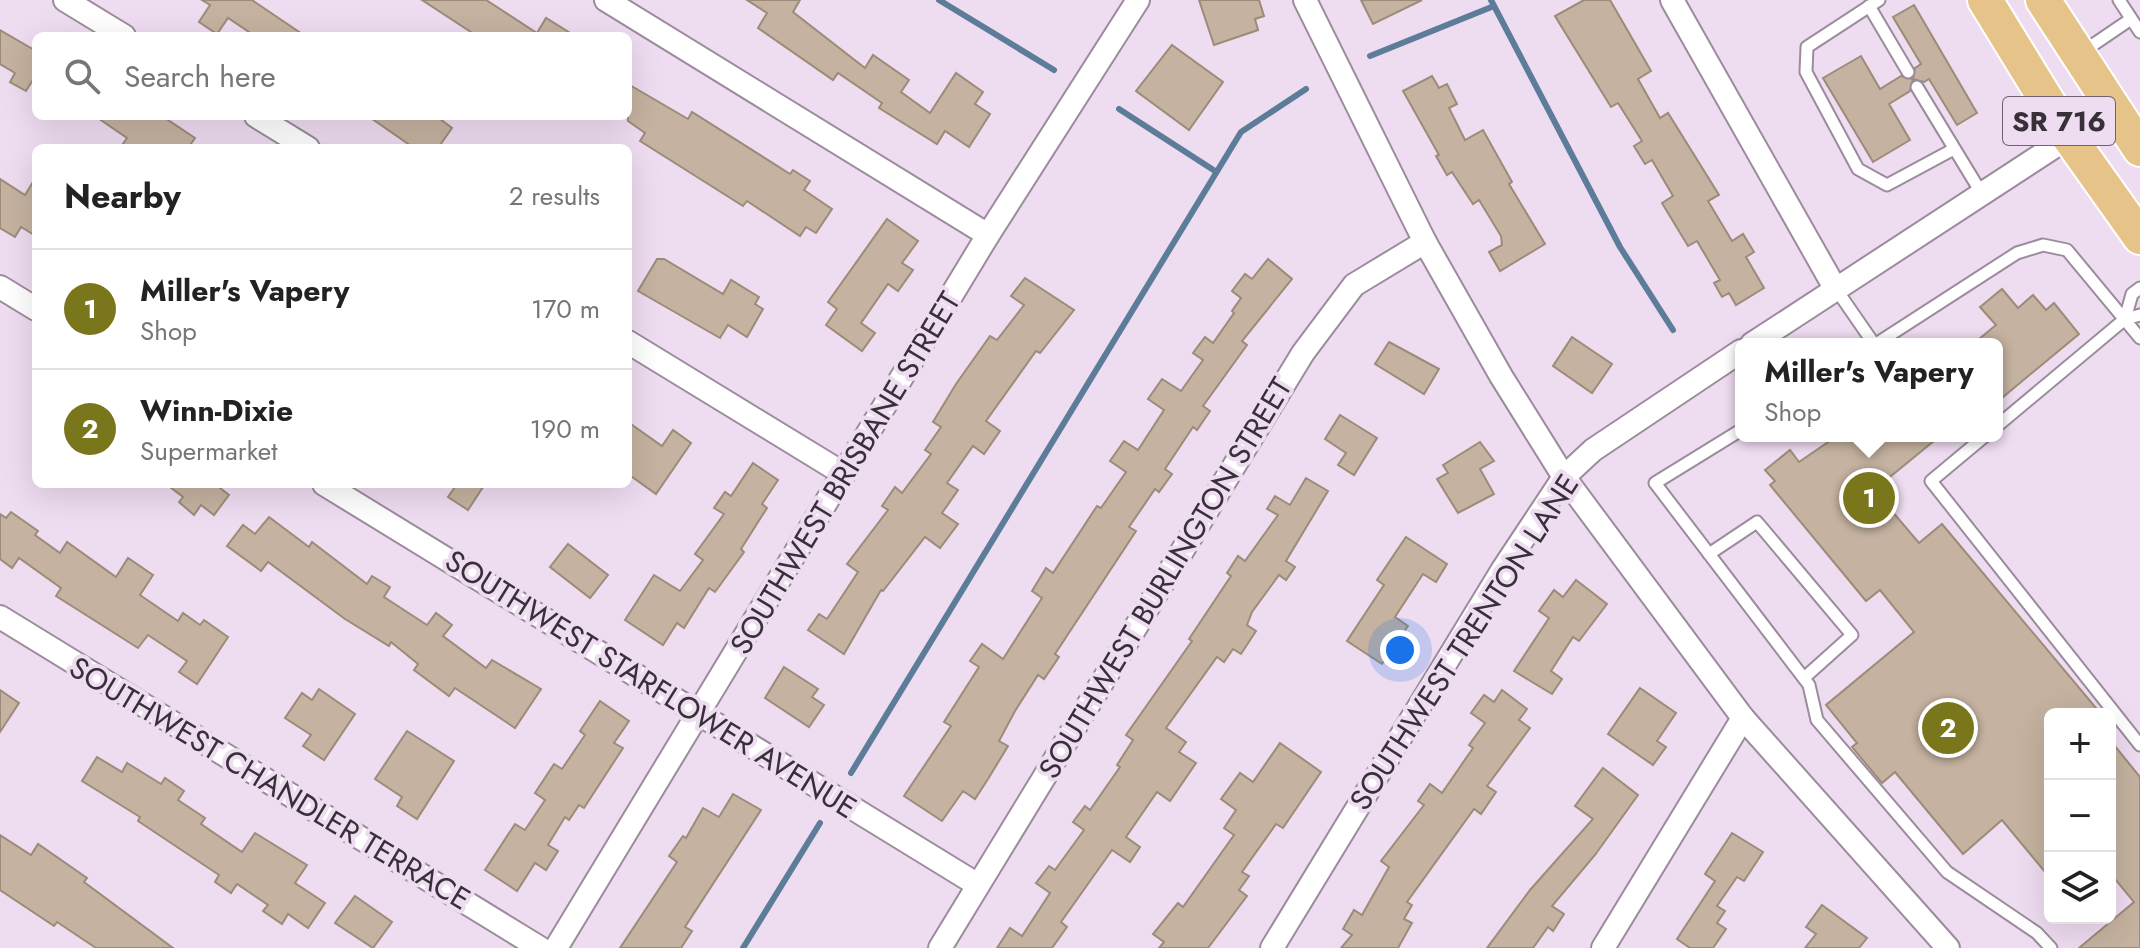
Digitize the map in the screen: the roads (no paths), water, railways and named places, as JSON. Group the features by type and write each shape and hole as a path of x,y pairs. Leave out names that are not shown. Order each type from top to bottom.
{"main road":[{"name":"SR 716","path":"1985,0 2069,137 2140,237"},
{"name":"SR 716","path":"2043,0 2140,149"}],"street":[{"path":"65,0 117,32"},
{"path":"606,0 988,235"},
{"name":"SOUTHWEST BRISBANE STREET","path":"556,948 702,713 988,235 1138,0"},
{"path":"1305,0 1425,242 1501,376 1564,477 1743,718 1942,946"},
{"path":"1672,0 1835,288"},
{"path":"262,120 302,144"},
{"path":"1761,338 2069,137"},
{"name":"SOUTHWEST BURLINGTON STREET","path":"940,948 1303,353 1354,285 1425,242"},
{"path":"0,287 32,307"},
{"path":"632,344 844,474"},
{"name":"SOUTHWEST TRENTON LANE","path":"1272,948 1503,569 1564,477 1593,450 1735,355"},
{"name":"SOUTHWEST STARFLOWER AVENUE","path":"331,488 978,885"},
{"name":"SOUTHWEST CHANDLER TERRACE","path":"0,617 540,948"},
{"path":"1603,948 1743,718"}],"lane":[{"path":"2119,0 2140,32"},
{"path":"1908,72 1874,3 1807,47 1806,72 1858,169 1887,185 1954,149"},
{"path":"2078,55 2131,19"},
{"path":"1917,87 1982,194"},
{"path":"1884,338 2017,253 2043,245 2067,250 2140,338"},
{"path":"1835,288 1871,338"},
{"path":"2125,319 2132,294 2140,288"},
{"path":"2003,421 2125,319 2140,315"},
{"path":"1735,434 1655,483 1804,678 1817,720 1947,872 2037,933 2051,948"},
{"path":"1978,442 1931,481 2140,745"},
{"path":"1709,554 1757,522 1852,635 1804,678"}],"waterway":[{"path":"939,0 1054,70"},
{"path":"1491,0 1620,247 1673,330"},
{"path":"1370,56 1494,6"},
{"path":"851,773 1241,132 1306,89"},
{"path":"1119,109 1215,171"},
{"path":"743,948 820,823"}],"place":[{"name":"Miller's Vapery","path":"1869,498"},
{"name":"Winn-Dixie","path":"1948,728"}]}
